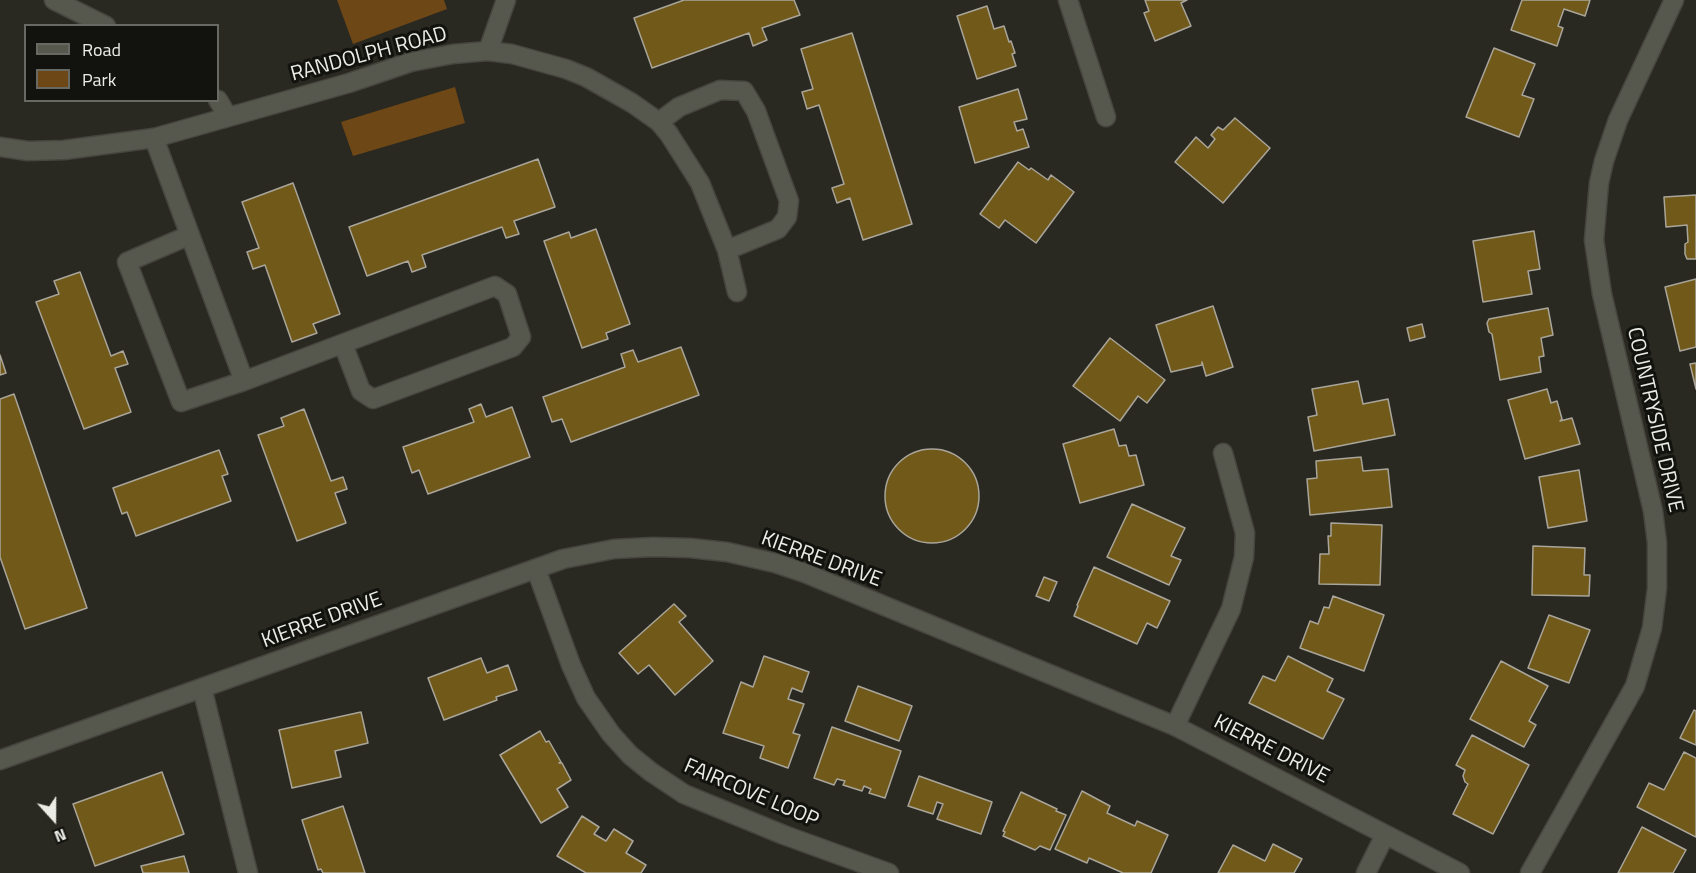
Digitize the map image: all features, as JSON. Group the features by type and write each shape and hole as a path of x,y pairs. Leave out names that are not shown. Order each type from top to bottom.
{"street":[{"path":"54,0 102,24"},
{"path":"489,51 506,0"},
{"path":"1068,0 1106,117"},
{"name":"COUNTRYSIDE DRIVE","path":"1530,873 1635,686 1653,628 1657,588 1657,543 1653,511 1602,294 1594,240 1599,183 1607,151 1618,120 1674,0"},
{"name":"RANDOLPH ROAD","path":"0,147 28,151 64,150 154,138 349,83 411,62 453,54 489,51 534,59 586,77 632,103 659,122 700,183 727,250 738,292"},
{"path":"659,122 679,107 720,90 744,91 756,111 789,201 787,218 778,229 727,250"},
{"path":"219,102 228,117"},
{"path":"154,138 244,381"},
{"path":"190,235 127,262 181,402 244,381 495,286 507,294 521,337 513,347 373,399 361,391 343,344"},
{"path":"1175,726 1231,609 1244,557 1243,525 1223,453"},
{"name":"KIERRE DRIVE","path":"0,760 563,559 614,549 690,548 727,552 775,563 805,573 1175,726 1460,873"},
{"name":"FAIRCOVE LOOP","path":"536,569 586,698 630,755 684,794 784,835 889,873"},
{"path":"202,688 248,873"},
{"path":"1366,873 1385,834"}],"green space":[{"path":"337,0 444,0 447,9 353,44"},
{"path":"455,87 465,123 353,156 341,122"}],"building":[{"path":"684,0 794,0 800,15 762,28 767,40 753,46 749,33 652,68 634,18"},
{"path":"1145,0 1187,0 1181,3 1191,26 1155,41 1144,13 1149,11"},
{"path":"1522,0 1590,0 1585,16 1564,9 1558,26 1563,28 1557,46 1511,30"},
{"path":"987,6 994,29 1004,26 1015,53 1012,54 1016,66 977,79 957,16"},
{"path":"852,33 912,224 863,240 850,198 837,203 832,188 844,184 819,105 807,109 802,92 813,89 801,49"},
{"path":"1494,48 1535,64 1522,95 1534,99 1519,137 1466,117"},
{"path":"1018,89 1027,119 1014,122 1017,131 1023,129 1029,147 975,163 959,107"},
{"path":"1235,118 1270,148 1223,203 1175,162 1196,137 1208,148 1215,139 1211,135 1218,127 1223,130"},
{"path":"538,159 555,207 514,221 519,234 506,238 502,227 422,255 426,267 412,272 408,261 367,276 349,227"},
{"path":"1018,162 1048,180 1051,175 1074,192 1036,243 1005,220 999,228 980,214"},
{"path":"293,183 340,314 313,324 317,333 292,342 265,265 253,269 247,252 259,248 242,202"},
{"path":"1696,195 1696,259 1687,259 1685,244 1688,242 1687,225 1666,227 1664,197"},
{"path":"596,229 630,324 606,333 608,339 582,348 544,241 569,232 571,238"},
{"path":"1534,231 1540,269 1528,271 1532,294 1483,302 1473,241"},
{"path":"80,272 111,356 123,351 128,364 115,368 131,412 84,429 36,302 59,294 54,281"},
{"path":"1696,279 1696,347 1680,351 1665,287"},
{"path":"1213,306 1233,367 1206,376 1202,362 1202,365 1171,372 1156,325"},
{"path":"1548,308 1553,335 1541,338 1544,356 1539,357 1541,372 1500,380 1492,334 1489,332 1487,323 1489,319"},
{"path":"1422,324 1425,337 1410,341 1407,328"},
{"path":"1110,338 1165,380 1147,403 1138,396 1120,421 1073,386"},
{"path":"681,347 699,395 571,442 562,419 552,422 543,397 625,367 621,354 633,350 638,362"},
{"path":"0,355 6,373 0,375"},
{"path":"1696,363 1696,389 1690,364"},
{"path":"1358,381 1363,404 1388,399 1395,435 1314,451 1308,417 1317,415 1312,389"},
{"path":"1547,389 1551,403 1557,401 1562,419 1560,421 1572,418 1580,444 1525,459 1508,400"},
{"path":"14,394 87,608 25,629 0,557 0,399"},
{"path":"481,404 486,417 512,407 530,457 428,494 419,470 412,473 403,447 474,422 469,409"},
{"path":"304,409 331,481 343,477 347,489 335,493 346,523 297,541 258,435 284,426 281,418"},
{"path":"1114,429 1119,446 1126,445 1129,456 1136,455 1144,485 1080,503 1063,444"},
{"path":"932,449 950,452 966,462 976,478 979,496 976,514 966,530 950,540 932,543 914,540 898,530 888,514 885,496 888,478 898,462 914,452"},
{"path":"219,450 228,474 222,476 231,501 136,536 127,512 122,514 113,488"},
{"path":"1361,457 1363,471 1388,469 1392,507 1310,515 1307,479 1317,478 1316,461"},
{"path":"1579,470 1587,521 1548,528 1539,477"},
{"path":"1132,504 1185,528 1171,556 1181,560 1169,585 1107,557"},
{"path":"1331,523 1382,525 1380,585 1319,584 1320,554 1329,554 1328,536 1331,536"},
{"path":"1533,546 1585,548 1584,575 1590,575 1589,596 1532,595"},
{"path":"1094,567 1170,601 1157,628 1147,623 1137,644 1074,616"},
{"path":"1044,577 1057,582 1049,601 1036,596"},
{"path":"1333,596 1384,615 1364,671 1300,648 1310,621 1318,624 1324,607 1329,608"},
{"path":"674,604 686,616 679,622 713,661 675,695 649,665 638,674 619,653"},
{"path":"1549,615 1590,630 1569,683 1528,668"},
{"path":"764,656 809,672 802,692 792,688 788,699 804,704 793,733 800,735 788,768 760,758 764,746 723,733 741,682 753,687"},
{"path":"1288,656 1333,679 1327,691 1344,699 1323,739 1249,703 1263,676 1275,681"},
{"path":"481,658 487,673 508,665 517,690 444,720 428,678"},
{"path":"1501,661 1548,686 1529,721 1536,725 1524,747 1470,719"},
{"path":"858,686 912,706 899,741 845,721"},
{"path":"1694,710 1696,711 1696,745 1680,738"},
{"path":"361,712 368,743 335,751 341,777 292,788 279,730"},
{"path":"832,727 901,751 885,798 869,793 871,789 864,786 862,791 843,785 845,781 837,779 834,785 814,778"},
{"path":"540,731 546,742 549,741 561,762 559,763 562,763 571,780 557,789 568,807 541,823 500,755"},
{"path":"1472,735 1529,765 1493,834 1453,814 1468,784 1463,776 1465,770 1456,765"},
{"path":"1684,752 1696,758 1696,837 1637,807 1649,783 1664,790"},
{"path":"162,772 184,834 95,866 73,804"},
{"path":"919,776 992,802 981,834 937,819 943,804 937,802 933,814 908,806"},
{"path":"1082,791 1110,806 1107,813 1135,826 1137,821 1168,835 1151,873 1123,873 1089,858 1087,863 1055,849"},
{"path":"1021,792 1066,815 1050,850 1040,846 1035,850 1003,836 1005,832 1003,831"},
{"path":"343,806 365,873 323,873 321,869 318,870 302,820"},
{"path":"582,816 599,827 594,834 606,841 614,829 633,841 626,853 646,865 641,873 586,873 557,856"},
{"path":"1642,827 1686,850 1673,873 1618,873"},
{"path":"1273,844 1302,859 1294,873 1218,873 1233,845 1265,861"},
{"path":"184,856 189,873 143,873 141,866"}]}
